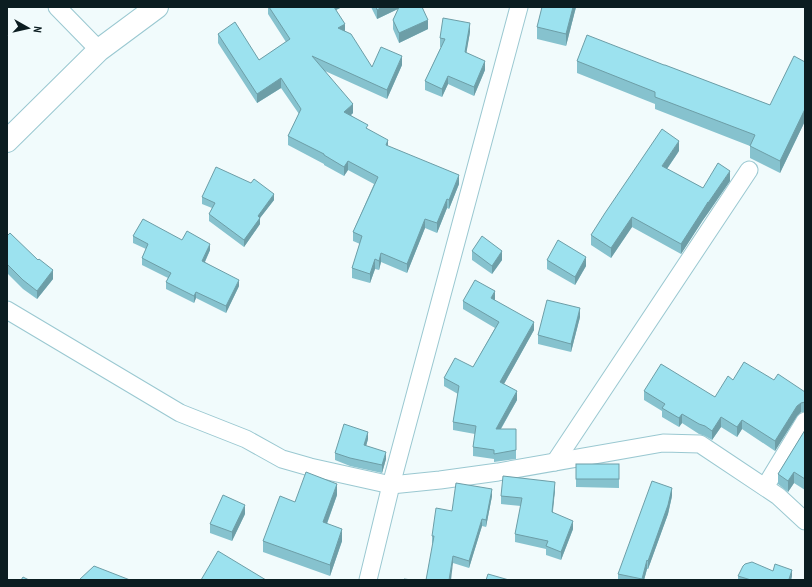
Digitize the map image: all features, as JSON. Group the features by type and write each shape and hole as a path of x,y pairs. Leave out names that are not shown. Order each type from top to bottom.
{"main road":[{"path":"7,141 99,50 157,7"}],"street":[{"path":"57,7 99,50"},
{"path":"368,580 391,486 519,7"},
{"path":"555,462 749,170"},
{"path":"7,310 180,413 246,439 282,459 310,467 391,486 498,472 664,443 700,444 778,496 805,521"},
{"path":"765,487 805,421"}],"building":[{"path":"269,7 334,7 345,24 338,28 351,34 372,67 381,47 402,56 387,90 312,56 353,104 344,112 368,125 366,128 388,140 386,145 459,175 449,200 447,199 437,223 425,219 407,264 381,253 379,261 375,259 370,274 352,268 362,236 353,232 378,177 348,161 344,167 324,154 288,136 301,109 281,78 257,94 218,34 235,22 259,60 290,39"},
{"path":"399,7 422,7 428,20 399,33 393,20"},
{"path":"542,7 573,7 566,34 537,27"},
{"path":"443,18 470,23 465,52 485,61 474,87 448,76 442,89 425,81 445,39 440,38"},
{"path":"587,35 770,105 794,56 805,62 805,109 780,161 750,146 755,135 655,97 655,92 577,61"},
{"path":"662,129 679,141 662,166 703,188 718,163 730,171 681,244 632,217 611,248 591,235"},
{"path":"216,167 251,183 254,179 274,194 258,216 260,218 244,240 209,214 215,203 202,197"},
{"path":"143,219 182,240 187,231 210,244 202,261 239,280 226,306 196,292 194,296 166,282 171,273 142,258 148,244 133,236"},
{"path":"10,233 38,260 39,259 53,270 37,291 7,264 7,236"},
{"path":"482,236 502,251 492,266 472,251"},
{"path":"558,240 586,257 575,277 547,260"},
{"path":"475,280 495,291 491,298 534,322 500,382 517,391 496,429 516,429 516,450 494,454 494,450 473,447 476,426 453,422 459,386 444,378 455,358 473,367 499,322 463,301"},
{"path":"547,300 580,308 571,344 538,335"},
{"path":"744,362 774,380 778,374 805,392 805,402 797,406 775,441 742,420 737,427 721,417 712,431 682,414 679,418 662,408 665,404 644,391 661,364 715,397 728,376 733,380"},
{"path":"344,424 368,432 364,445 386,452 382,465 335,453"},
{"path":"805,430 805,479 794,472 788,481 778,474"},
{"path":"576,464 619,464 619,479 576,479"},
{"path":"306,472 337,484 323,522 342,529 330,565 263,541 280,496 295,502"},
{"path":"503,476 555,482 552,512 573,521 561,552 546,546 548,541 515,534 522,498 501,496"},
{"path":"652,481 672,488 668,505 648,561 647,560 642,579 618,574"},
{"path":"456,483 492,489 486,520 482,519 469,561 453,556 449,580 426,580 434,536 432,536 436,508 452,511"},
{"path":"223,495 245,505 232,532 210,524"},
{"path":"218,551 266,580 201,580"},
{"path":"752,562 773,571 775,564 792,570 789,579 792,580 751,580 738,576 745,564"},
{"path":"94,566 130,580 79,580"},
{"path":"488,574 509,580 486,580"},
{"path":"23,577 29,580 21,580"}]}
